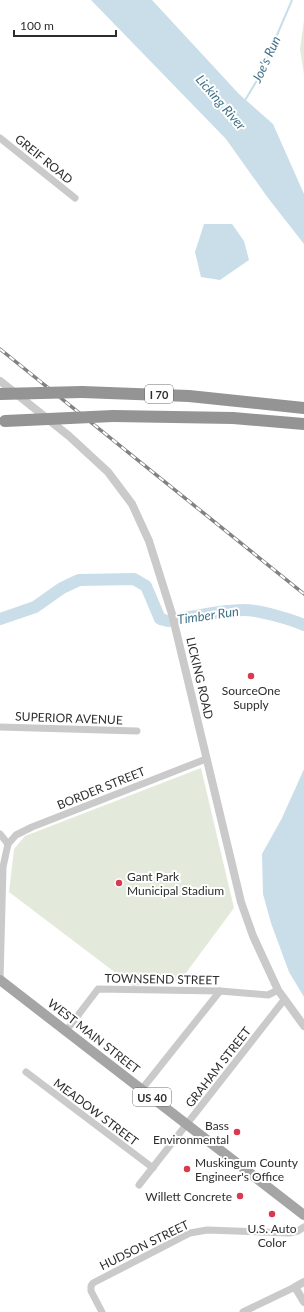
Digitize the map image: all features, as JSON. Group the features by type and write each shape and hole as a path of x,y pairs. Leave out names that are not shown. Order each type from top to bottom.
{"highway":[{"name":"I 70","path":"0,394 82,392 189,396 304,408"},
{"name":"I 70","path":"3,422 113,416 233,418 304,424"}],"main road":[{"name":"WEST MAIN STREET","path":"0,980 304,1215"}],"street":[{"name":"GREIF ROAD","path":"0,138 74,198"},
{"name":"LICKING ROAD","path":"0,381 93,457 116,481 132,504 149,541 177,632 206,760 241,902 253,936 278,990 304,1026"},
{"name":"SUPERIOR AVENUE","path":"0,727 137,731"},
{"name":"BORDER STREET","path":"8,844 16,836 32,827 206,760"},
{"path":"0,834 8,844 3,867 0,980"},
{"name":"TOWNSEND STREET","path":"66,1031 98,990 220,991 268,995 278,990"},
{"path":"142,1089 220,991"},
{"name":"GRAHAM STREET","path":"139,1186 284,1000"},
{"name":"MEADOW STREET","path":"26,1072 153,1168"},
{"name":"HUDSON STREET","path":"102,1312 91,1291 91,1286 93,1283 195,1231 207,1230 289,1233 298,1231 304,1227"},
{"path":"243,1312 304,1282"},
{"path":"295,1287 304,1302"}],"green space":[{"path":"304,20 304,75 300,49"},
{"name":"Gant Park Municipal Stadium","path":"201,768 234,908 180,981 133,986 9,892 14,849 25,836"}],"water":[{"name":"Licking River","path":"91,0 152,0 239,94 273,124 304,194 304,244 268,198 226,139"},
{"path":"204,224 232,224 244,241 249,260 220,280 201,277 195,252"},
{"path":"304,769 304,997 289,972 271,923 263,894 262,854 282,818"}],"waterway":[{"name":"Joe's Run","path":"244,102 259,77 292,0"},
{"name":"Timber Run","path":"0,619 35,607 62,588 79,580 134,579 146,586 160,619 168,621 215,612 244,610 274,615 304,625"}],"railway":[{"path":"0,349 304,594"}],"place":[{"name":"SourceOne Supply","path":"251,676"},
{"name":"Gant Park Municipal Stadium","path":"119,883"},
{"name":"Bass Environmental","path":"237,1132"},
{"name":"Muskingum County Engineer's Office","path":"187,1169"},
{"name":"Willett Concrete","path":"240,1196"},
{"name":"U.S. Auto Color","path":"272,1214"}]}
